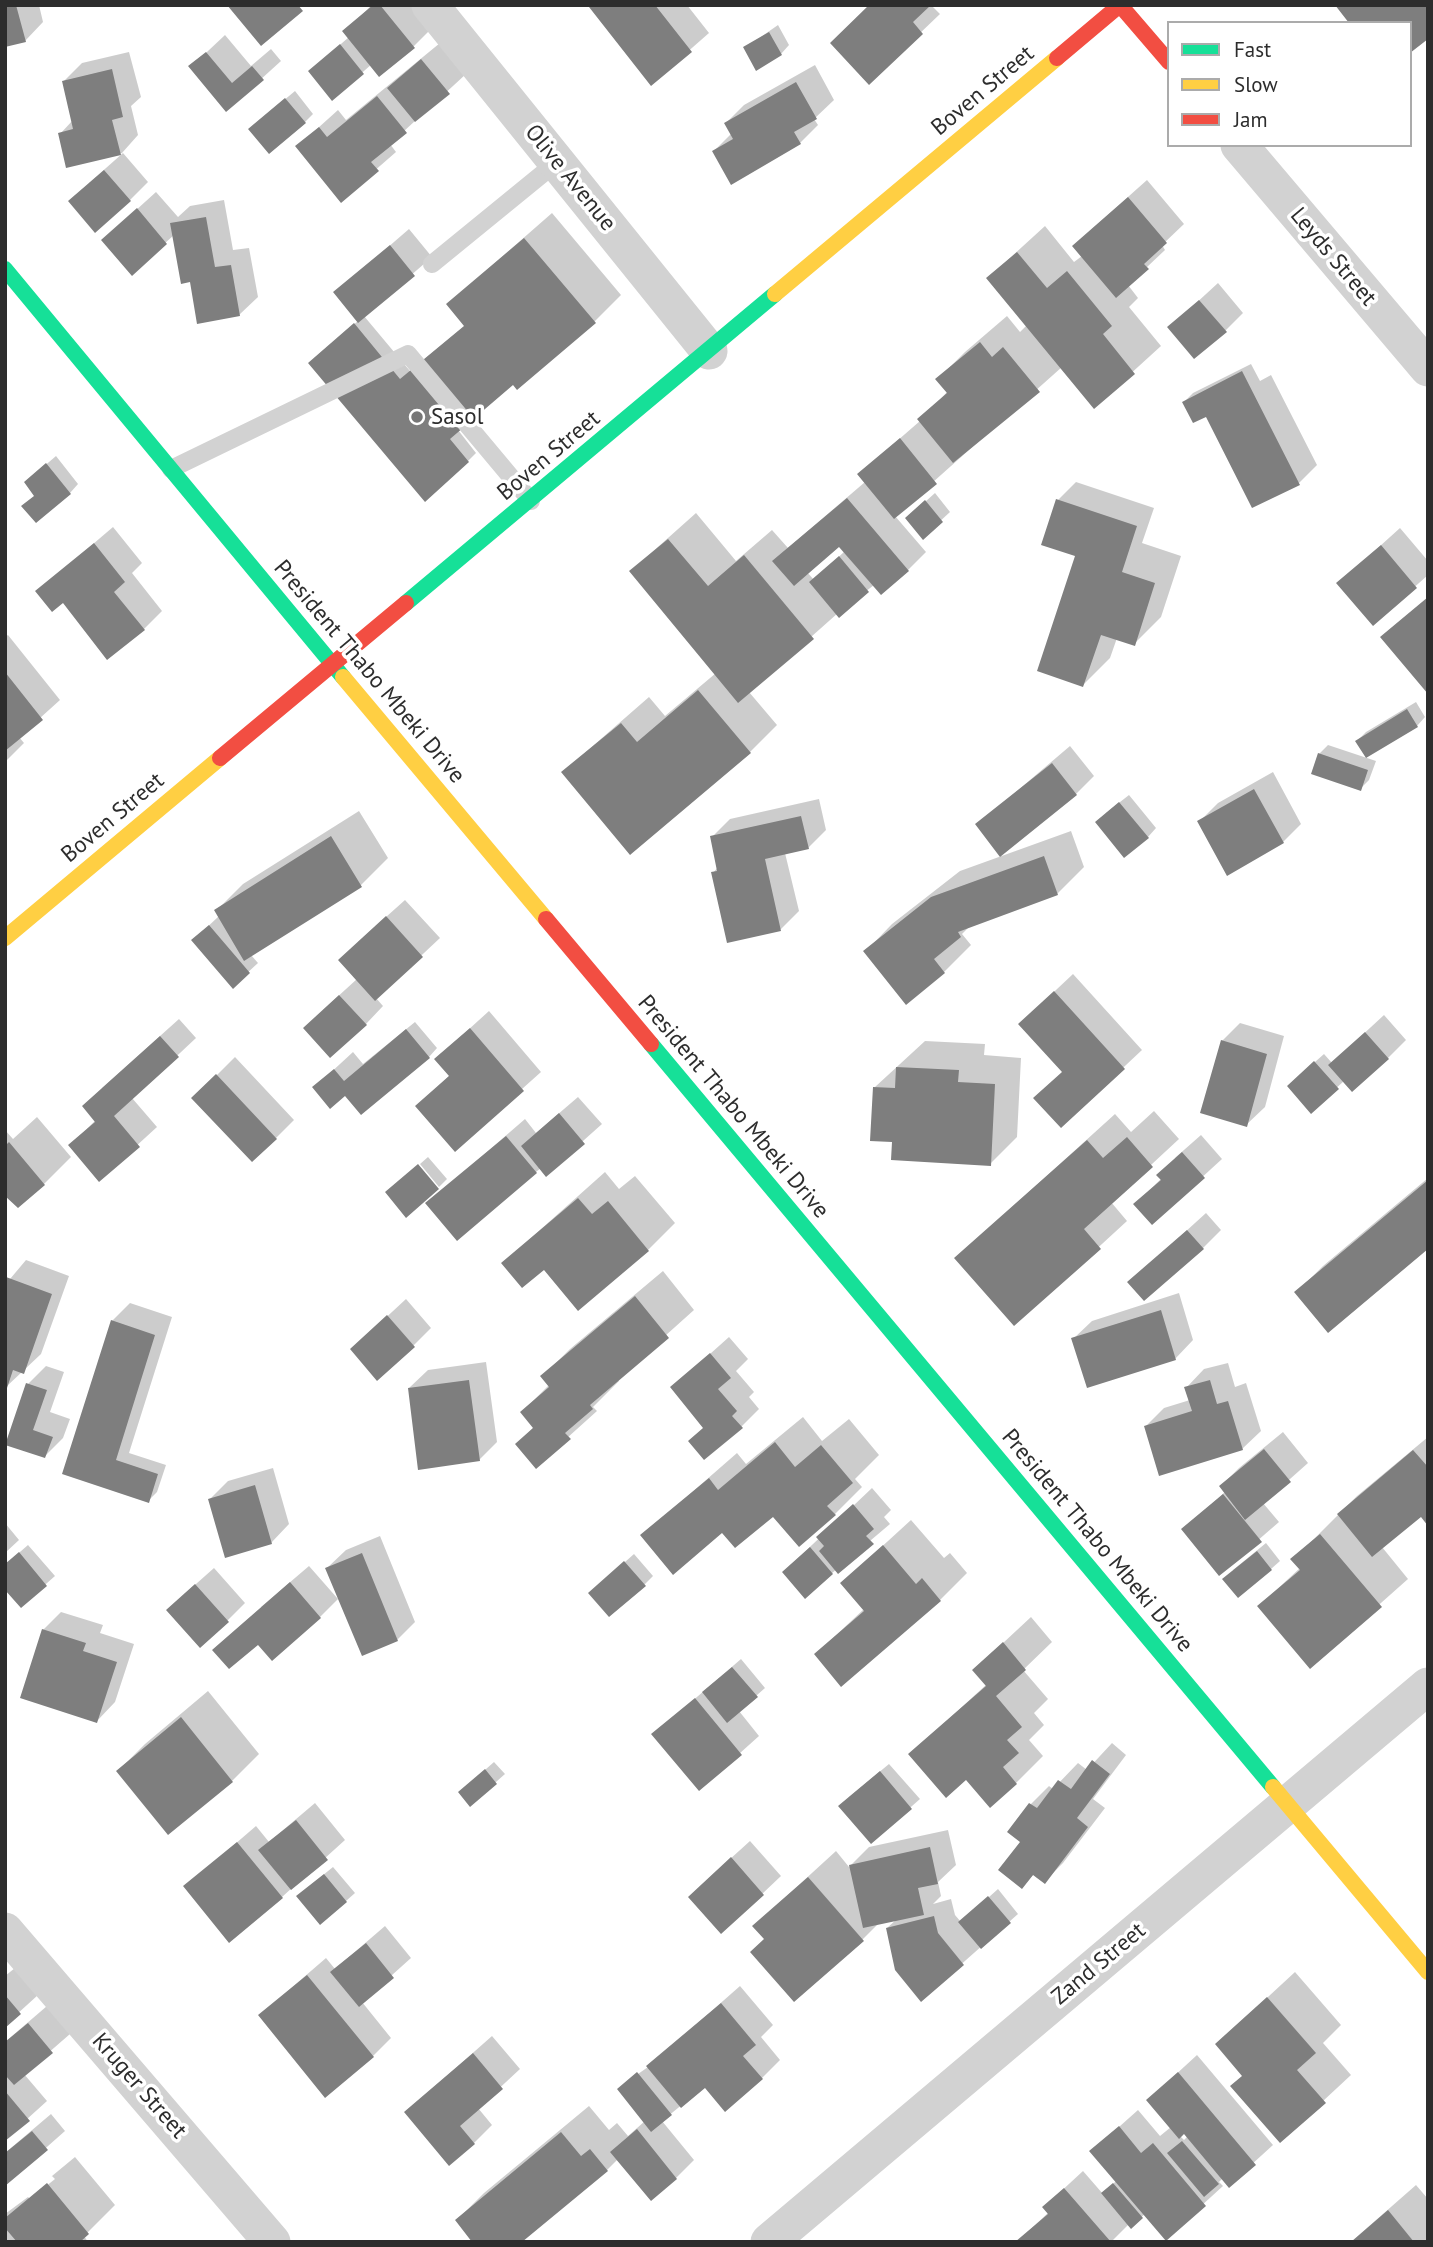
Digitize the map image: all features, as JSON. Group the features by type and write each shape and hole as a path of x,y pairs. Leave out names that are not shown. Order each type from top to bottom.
{"street":[{"name":"Olive Avenue","path":"430,5 709,351"},
{"path":"1102,11 1167,60"},
{"name":"Boven Street","path":"5,939 709,351 1102,11"},
{"name":"Leyds Street","path":"1241,147 1428,368"},
{"name":"President Thabo Mbeki Drive","path":"5,269 332,664 1428,1972"},
{"name":"Zand Street","path":"769,2242 1228,1855 1286,1802 1428,1686"},
{"name":"Kruger Street","path":"5,1931 272,2242"}],"lane":[{"path":"432,264 557,162"},
{"path":"171,469 408,354 531,501"}],"building":[{"path":"5,5 16,5 26,42 5,47"},
{"path":"227,5 298,5 303,11 261,46"},
{"path":"373,5 380,5 415,48 379,77 342,31"},
{"path":"655,5 692,52 651,86 589,7"},
{"path":"869,5 931,5 913,22 923,34 869,85 830,43"},
{"path":"1335,5 1428,5 1428,39 1412,51 1412,21 1347,21"},
{"path":"769,32 782,55 756,71 743,47"},
{"path":"340,44 364,74 332,101 308,71"},
{"path":"206,52 232,83 252,66 264,80 226,112 188,66"},
{"path":"421,59 450,94 415,122 387,88"},
{"path":"112,69 123,117 112,120 121,155 66,168 58,133 73,129 62,81"},
{"path":"796,82 817,119 794,132 801,144 731,185 712,151 733,139 724,123"},
{"path":"377,96 407,133 371,162 379,171 341,203 295,146 319,127 327,137"},
{"path":"285,98 306,123 269,154 248,129"},
{"path":"104,170 131,201 95,233 68,201"},
{"path":"1128,197 1167,243 1144,264 1149,269 1116,298 1072,246"},
{"path":"137,208 167,244 132,276 101,240"},
{"path":"206,217 215,267 231,265 240,316 197,324 190,282 181,284 170,223"},
{"path":"524,238 596,323 517,390 513,385 450,439 469,462 425,502 308,363 354,323 400,379 464,326 446,304"},
{"path":"390,245 415,276 358,323 333,292"},
{"path":"1017,252 1047,288 1067,271 1112,326 1103,334 1135,374 1094,409 986,278"},
{"path":"1199,300 1227,332 1194,359 1167,327"},
{"path":"980,342 992,357 1003,347 1040,392 953,463 917,419 947,393 935,379"},
{"path":"1242,371 1300,485 1252,508 1206,417 1193,423 1182,402"},
{"path":"900,438 937,484 894,519 857,474"},
{"path":"46,463 71,494 36,523 21,506 34,496 24,482"},
{"path":"847,498 909,571 881,595 839,547 794,586 772,561"},
{"path":"1056,499 1137,526 1122,572 1155,583 1135,646 1101,635 1083,687 1037,671 1075,556 1041,545"},
{"path":"925,500 943,522 923,540 905,518"},
{"path":"668,539 708,586 744,555 814,639 738,703 629,571"},
{"path":"94,543 125,582 114,592 145,630 107,660 63,603 52,612 35,591"},
{"path":"1381,545 1417,588 1373,626 1336,583"},
{"path":"839,556 869,592 839,618 809,582"},
{"path":"1428,597 1428,694 1380,637"},
{"path":"5,672 43,720 5,751"},
{"path":"698,690 751,753 630,855 561,772 621,723 637,742"},
{"path":"1407,709 1418,727 1366,758 1355,741"},
{"path":"1318,753 1368,770 1361,791 1311,774"},
{"path":"1052,763 1077,795 1000,857 975,824"},
{"path":"1254,789 1284,843 1227,876 1197,821"},
{"path":"1119,802 1149,838 1124,858 1095,822"},
{"path":"801,816 809,849 765,859 781,931 727,943 711,872 717,871 710,836"},
{"path":"331,836 362,887 244,961 214,910"},
{"path":"1044,856 1058,895 958,932 961,937 934,959 945,973 906,1005 863,951 931,897"},
{"path":"386,916 423,957 375,1001 338,960"},
{"path":"209,925 250,973 233,989 191,940"},
{"path":"1054,991 1125,1069 1061,1128 1033,1098 1062,1072 1018,1024"},
{"path":"339,995 367,1025 330,1058 303,1028"},
{"path":"470,1028 524,1091 455,1152 415,1106 449,1076 434,1059"},
{"path":"406,1029 430,1058 361,1115 345,1096 330,1109 312,1087 334,1069 344,1081"},
{"path":"1365,1032 1389,1059 1352,1092 1328,1065"},
{"path":"160,1036 179,1057 114,1116 140,1147 99,1182 68,1145 95,1122 82,1106"},
{"path":"1221,1040 1267,1054 1247,1127 1200,1113"},
{"path":"1314,1061 1339,1089 1311,1114 1287,1086"},
{"path":"896,1067 959,1070 958,1082 995,1084 991,1166 891,1160 892,1142 870,1141 873,1087 895,1088"},
{"path":"216,1074 277,1139 252,1162 191,1098"},
{"path":"559,1113 585,1144 546,1177 521,1146"},
{"path":"506,1136 537,1173 457,1241 425,1203"},
{"path":"1127,1137 1153,1167 1084,1229 1101,1249 1014,1326 954,1258 1087,1140 1103,1158"},
{"path":"9,1142 45,1185 18,1208 5,1196 5,1146"},
{"path":"1182,1152 1205,1178 1152,1225 1133,1204 1161,1180 1156,1175"},
{"path":"418,1164 439,1189 406,1218 385,1192"},
{"path":"1428,1180 1428,1249 1328,1333 1294,1292"},
{"path":"578,1198 592,1214 608,1201 649,1251 578,1311 544,1270 522,1288 501,1263"},
{"path":"1187,1230 1204,1249 1144,1301 1127,1282"},
{"path":"6,1277 52,1294 24,1374 13,1370 6,1391"},
{"path":"635,1296 669,1338 590,1405 593,1409 565,1433 571,1439 536,1469 515,1444 533,1428 520,1412 549,1387 540,1376"},
{"path":"1161,1310 1176,1360 1087,1388 1071,1338"},
{"path":"387,1315 415,1347 377,1381 350,1349"},
{"path":"111,1320 155,1335 116,1460 158,1474 149,1503 62,1474"},
{"path":"710,1353 731,1378 718,1389 737,1411 732,1416 743,1428 704,1460 688,1441 703,1428 670,1387"},
{"path":"469,1380 480,1461 418,1470 408,1388"},
{"path":"1210,1380 1217,1404 1228,1401 1243,1450 1159,1476 1144,1426 1192,1411 1184,1387"},
{"path":"26,1383 47,1390 33,1430 53,1437 45,1458 5,1445"},
{"path":"775,1442 795,1467 821,1445 853,1483 827,1506 836,1515 799,1547 773,1517 735,1548 722,1533 673,1575 640,1535 709,1478 718,1490"},
{"path":"1264,1449 1291,1482 1245,1520 1219,1486"},
{"path":"1413,1450 1428,1467 1428,1526 1421,1517 1372,1557 1337,1514"},
{"path":"255,1485 272,1544 225,1558 208,1499"},
{"path":"1223,1494 1262,1542 1219,1576 1181,1529"},
{"path":"853,1504 874,1529 866,1536 874,1544 838,1574 819,1551 824,1546 816,1537"},
{"path":"1320,1534 1382,1607 1310,1669 1257,1606 1300,1570 1290,1559"},
{"path":"883,1545 916,1584 922,1578 941,1601 841,1687 814,1654 864,1611 840,1583"},
{"path":"810,1547 833,1574 805,1599 782,1572"},
{"path":"1257,1551 1272,1570 1238,1598 1222,1579"},
{"path":"19,1552 47,1586 21,1608 5,1590 5,1564"},
{"path":"362,1553 398,1641 362,1656 325,1568"},
{"path":"624,1561 646,1586 609,1617 588,1593"},
{"path":"290,1582 321,1618 272,1661 258,1645 229,1669 212,1650"},
{"path":"195,1584 229,1622 200,1648 166,1610"},
{"path":"42,1629 86,1643 83,1651 117,1662 97,1723 20,1698"},
{"path":"1003,1642 1026,1670 996,1696 1022,1727 1007,1740 1019,1753 1003,1767 1017,1784 990,1808 966,1780 946,1798 908,1754 986,1686 972,1670"},
{"path":"732,1667 758,1697 727,1723 702,1692"},
{"path":"695,1698 742,1755 699,1791 651,1734"},
{"path":"181,1717 233,1782 168,1835 116,1771"},
{"path":"1092,1760 1110,1774 1077,1818 1088,1827 1045,1884 1033,1875 1022,1889 998,1870 1020,1842 1007,1832 1029,1803 1037,1808 1058,1780 1071,1789"},
{"path":"485,1769 497,1784 470,1807 458,1792"},
{"path":"880,1771 912,1809 871,1844 838,1806"},
{"path":"296,1820 328,1860 291,1890 258,1850"},
{"path":"237,1842 283,1898 229,1943 183,1886"},
{"path":"930,1847 938,1884 918,1888 924,1915 863,1928 849,1865"},
{"path":"731,1857 764,1895 721,1934 688,1897"},
{"path":"324,1874 347,1902 320,1925 296,1896"},
{"path":"808,1877 864,1941 794,2002 750,1952 764,1939 752,1926"},
{"path":"988,1896 1011,1923 981,1949 958,1922"},
{"path":"934,1916 938,1933 964,1965 921,2002 895,1970 886,1928"},
{"path":"366,1943 394,1978 359,2007 330,1972"},
{"path":"307,1975 374,2057 325,2098 258,2015"},
{"path":"5,1995 21,2014 5,2028"},
{"path":"1267,1997 1316,2053 1297,2070 1326,2103 1280,2143 1230,2086 1242,2076 1215,2044"},
{"path":"721,2003 756,2045 743,2056 763,2079 725,2112 705,2088 681,2108 646,2066"},
{"path":"28,2023 53,2053 14,2085 5,2075 5,2042"},
{"path":"473,2053 503,2089 460,2126 475,2144 449,2166 404,2112"},
{"path":"637,2072 672,2115 651,2132 617,2089"},
{"path":"1178,2072 1256,2165 1229,2188 1184,2134 1179,2139 1146,2100"},
{"path":"5,2091 30,2121 5,2141"},
{"path":"1119,2126 1141,2153 1153,2143 1206,2206 1166,2241 1089,2151"},
{"path":"637,2129 677,2179 651,2201 610,2152"},
{"path":"32,2131 48,2150 5,2186 5,2153"},
{"path":"561,2132 581,2156 590,2149 608,2171 522,2242 472,2242 455,2220"},
{"path":"1182,2141 1219,2184 1204,2197 1167,2153"},
{"path":"47,2183 89,2234 80,2242 17,2242 5,2228 5,2218"},
{"path":"1113,2183 1143,2218 1131,2229 1101,2193"},
{"path":"1064,2188 1111,2242 1015,2242 1048,2214 1042,2207"},
{"path":"1388,2210 1414,2242 1351,2242"}],"traffic: fast":[{"path":"5,269 343,677"},
{"path":"406,603 775,294"},
{"path":"651,1044 1273,1787"}],"traffic: slow":[{"path":"775,294 1057,58"},
{"path":"343,677 546,919"},
{"path":"5,938 220,758"},
{"path":"1273,1787 1428,1972"}],"traffic: jam":[{"path":"1057,58 1120,5 1167,60"},
{"path":"220,758 406,603"},
{"path":"546,919 651,1044"}],"place":[{"name":"Sasol","path":"417,417"}]}
